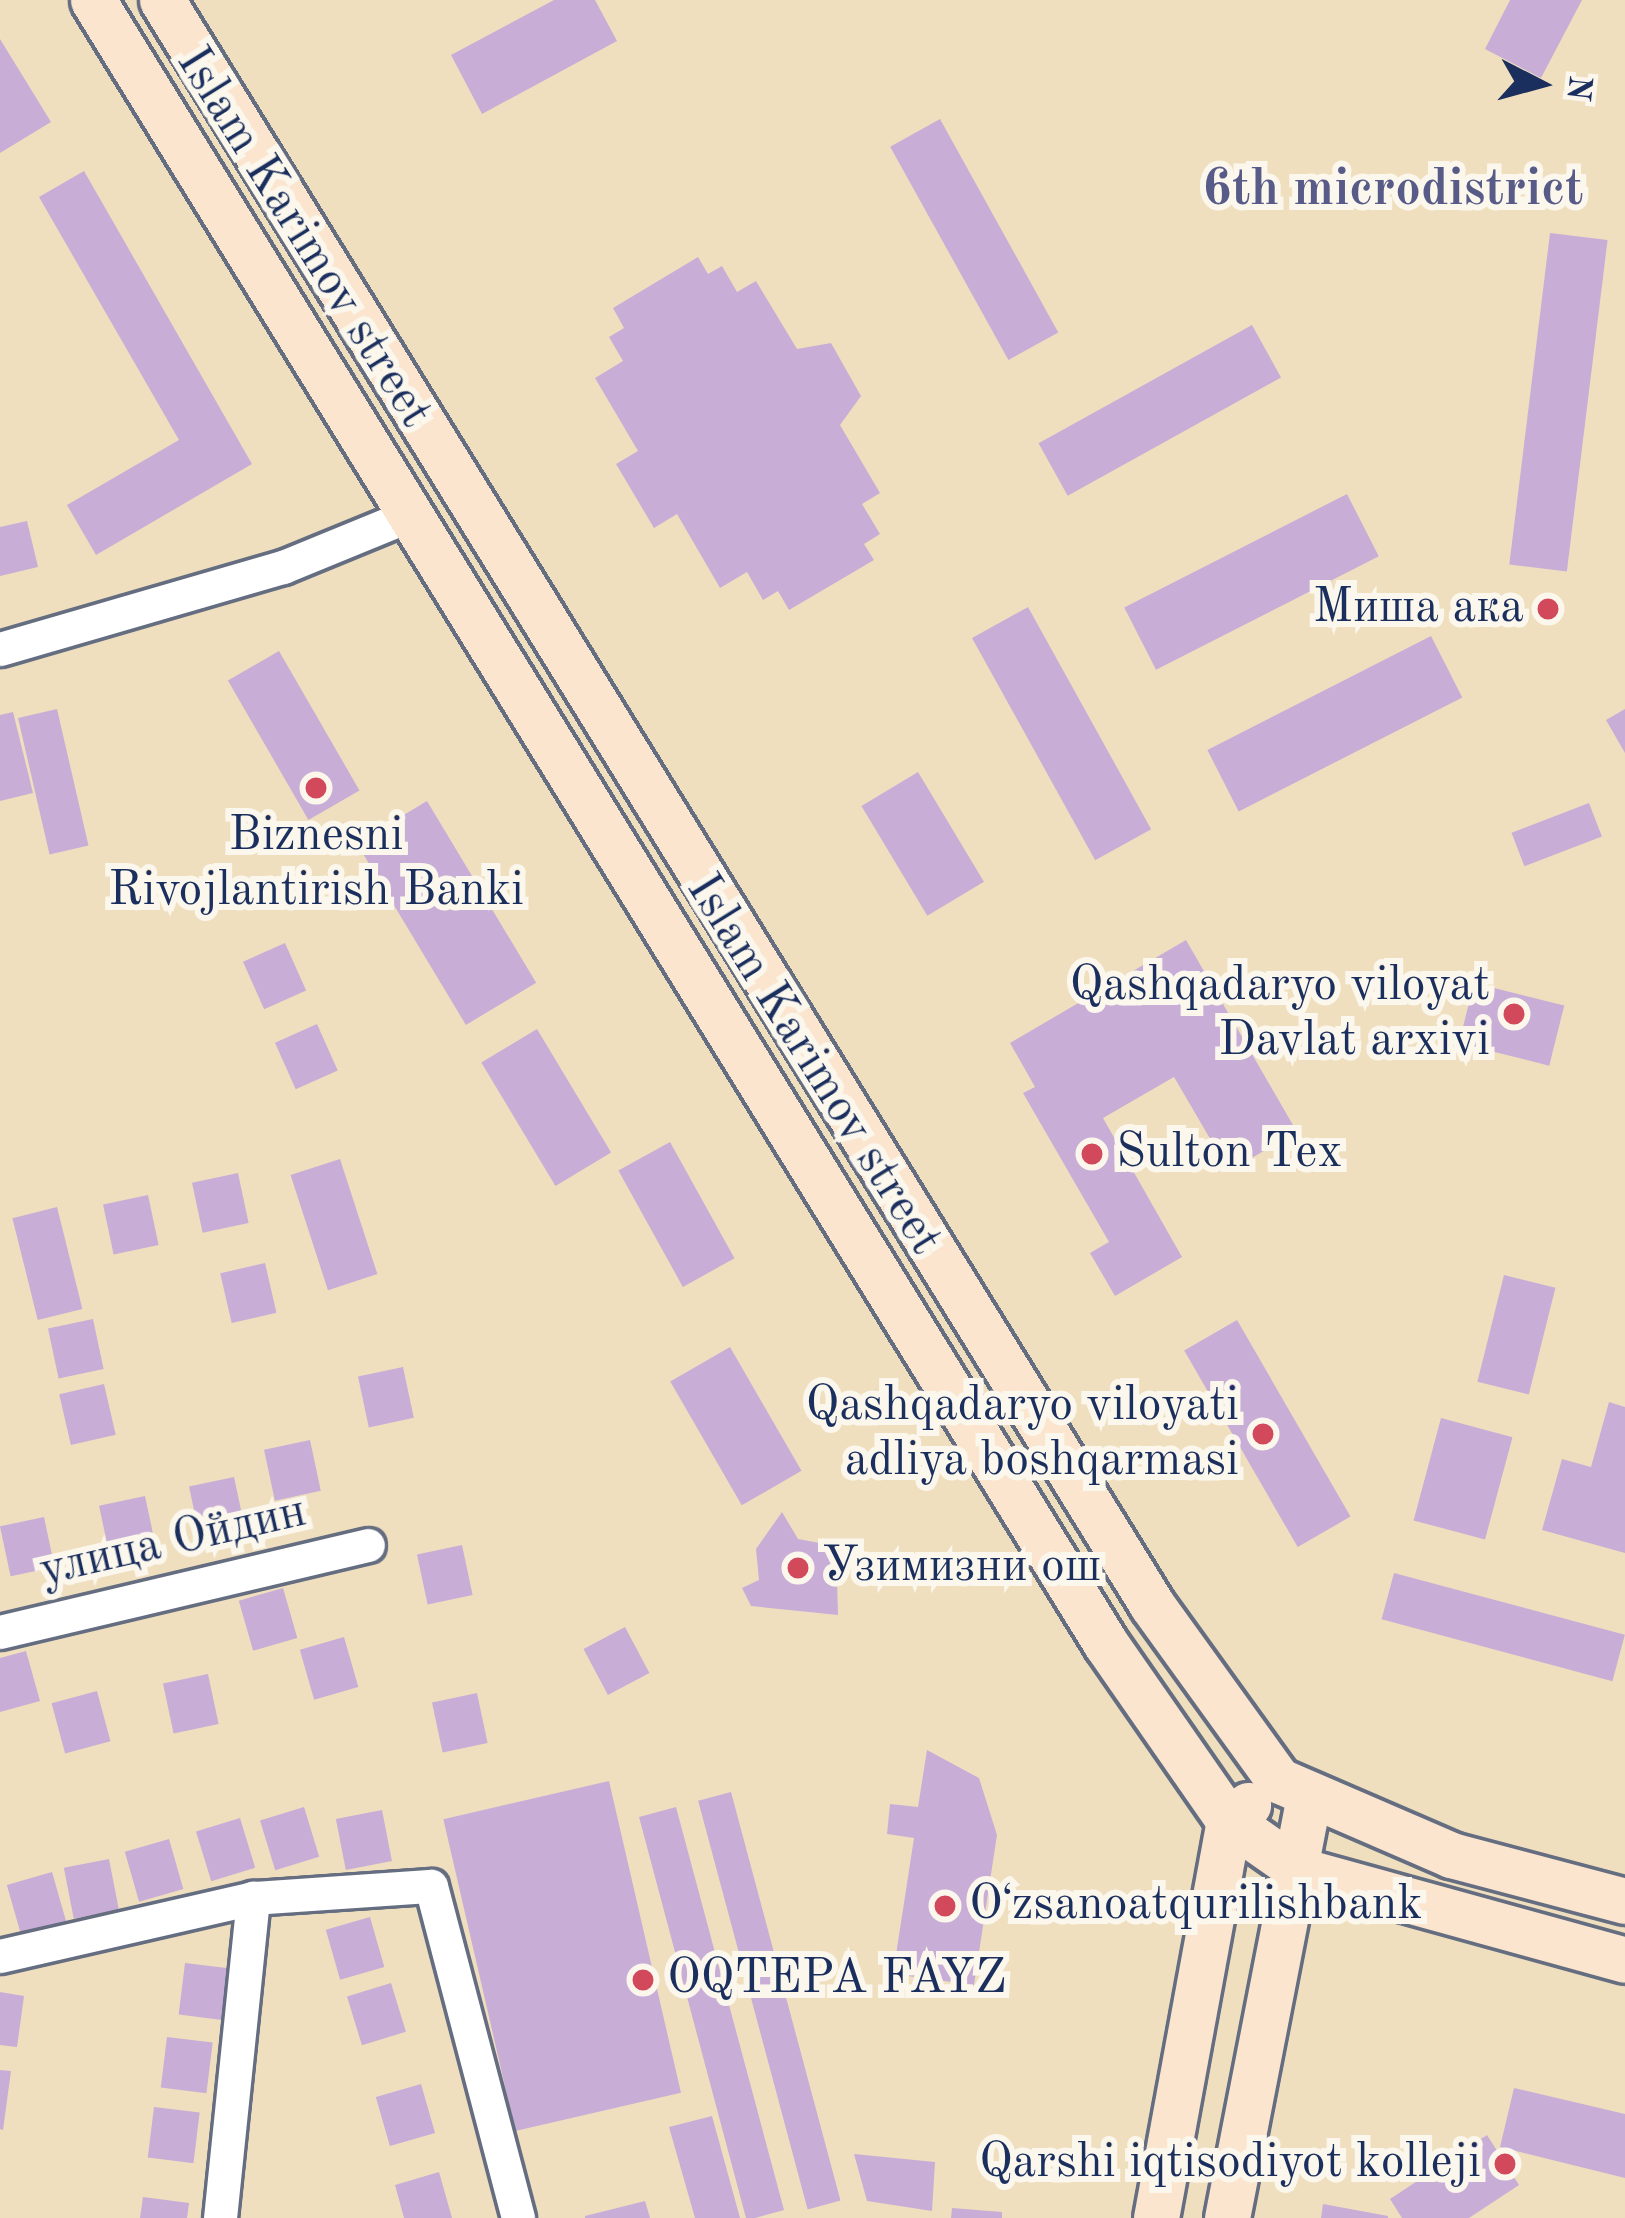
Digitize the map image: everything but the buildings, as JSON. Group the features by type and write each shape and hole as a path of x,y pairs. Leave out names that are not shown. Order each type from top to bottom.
{"main road":[{"name":"Islam Karimov street","path":"93,0 1106,1644 1229,1821 1299,1870 1625,1960"},
{"name":"Islam Karimov street","path":"162,0 1152,1605 1294,1788"},
{"path":"831,1194 880,1158"},
{"path":"1156,2218 1229,1821 1294,1788"},
{"path":"1227,2218 1299,1870 1294,1788"},
{"path":"1294,1788 1451,1855 1625,1901"}],"street":[{"path":"0,649 284,567 410,514"},
{"name":"улица Ойдин","path":"0,1633 368,1545"},
{"path":"0,1957 253,1898 431,1886 518,2218"},
{"path":"220,2218 253,1898"}],"place":[{"name":"Миша ака","path":"1548,609"},
{"name":"Biznesni Rivojlantirish Banki","path":"316,788"},
{"name":"Qashqadaryo viloyat Davlat arxivi","path":"1514,1014"},
{"name":"Sulton Tex","path":"1092,1154"},
{"name":"Qashqadaryo viloyati adliya boshqarmasi","path":"1263,1434"},
{"name":"Узимизни ош","path":"798,1568"},
{"name":"Oʻzsanoatqurilishbank","path":"945,1906"},
{"name":"OQTEPA FAYZ","path":"643,1980"},
{"name":"Qarshi iqtisodiyot kolleji","path":"1505,2164"}],"district":[{"name":"6th microdistrict","path":"1393,191"}]}
